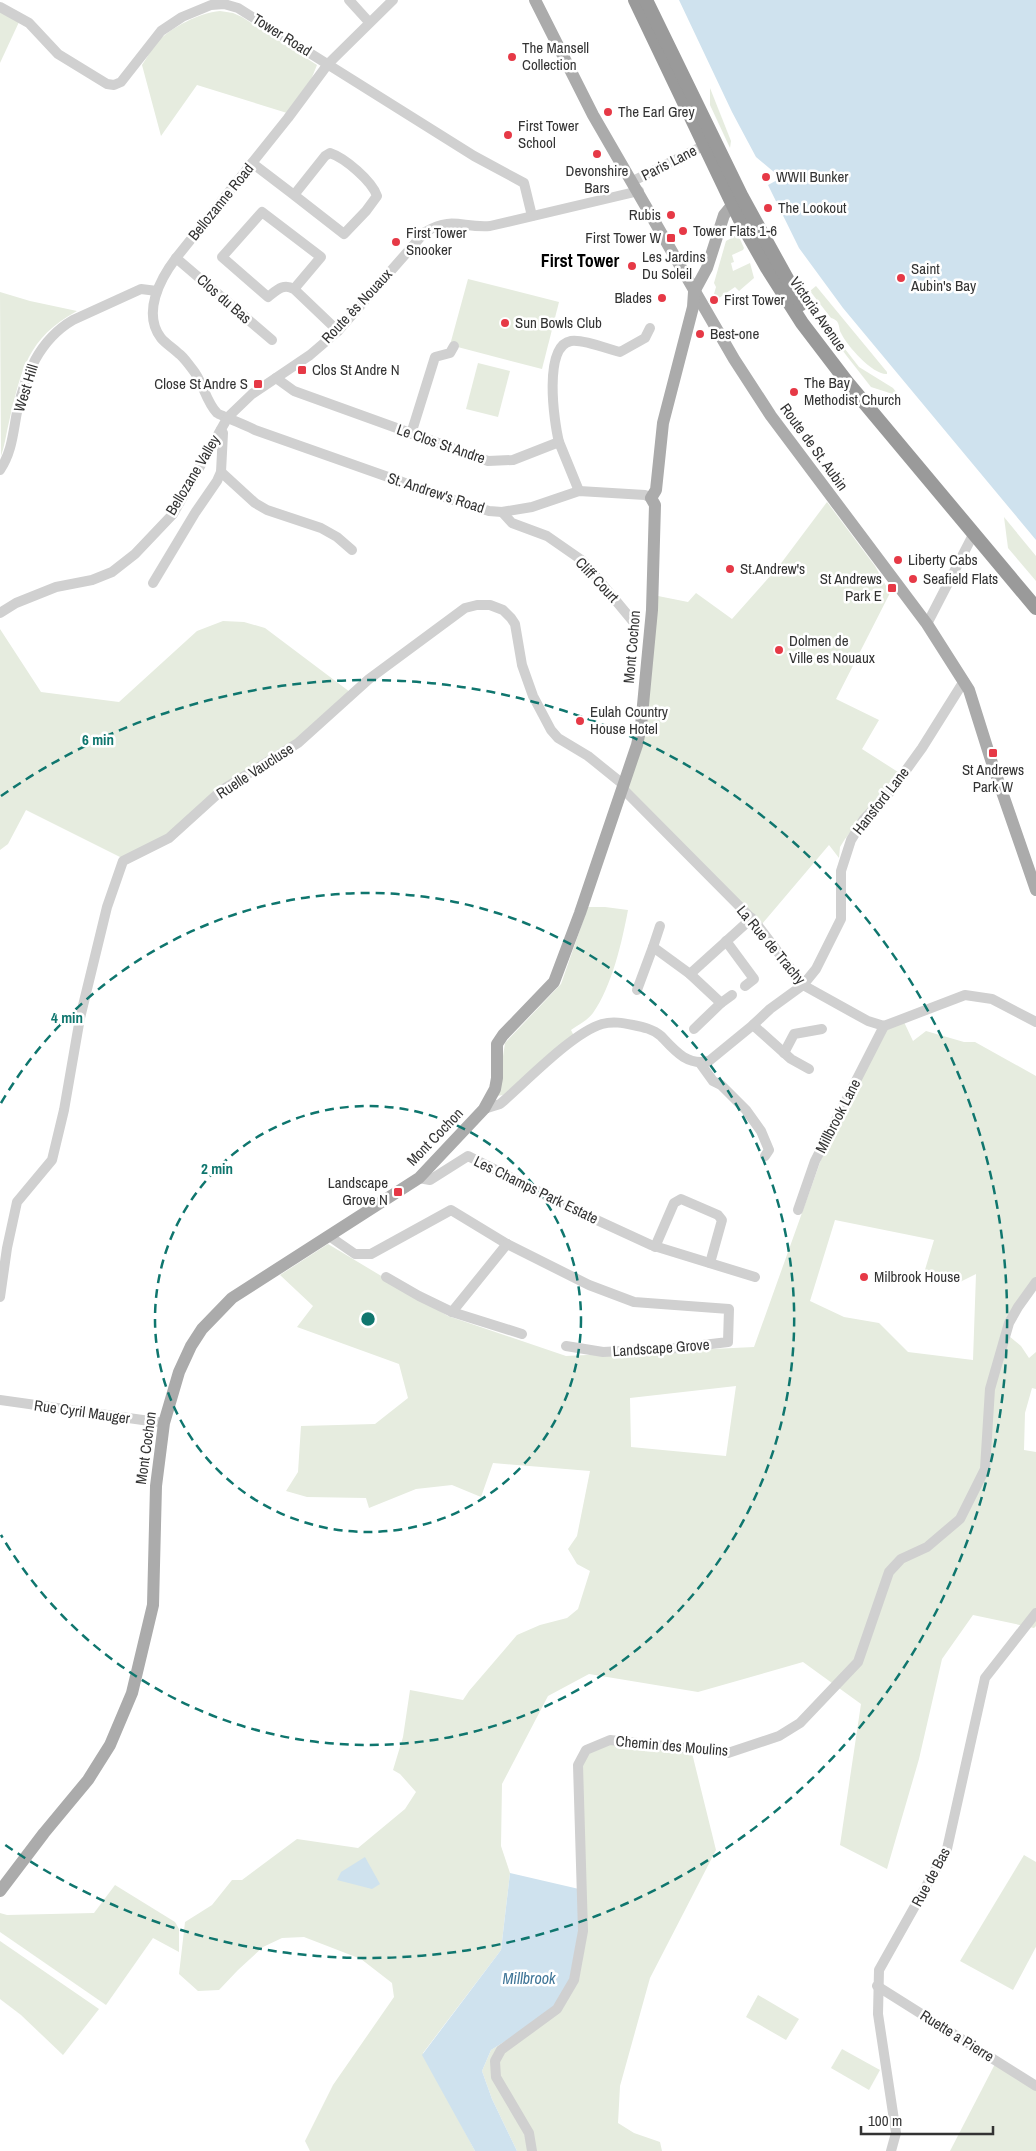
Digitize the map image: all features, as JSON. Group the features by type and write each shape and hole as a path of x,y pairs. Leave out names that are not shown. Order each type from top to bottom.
{"highway":[{"name":"Victoria Avenue","path":"635,0 705,145 819,332 869,396 1036,596"},
{"name":"Victoria Avenue","path":"646,0 737,200 742,224 802,323 847,382 1036,608"}],"main road":[{"name":"Route de St. Aubin","path":"535,0 593,114 636,186 694,292 771,416 927,624 964,680 974,702 994,770 1036,890"},
{"path":"694,292 707,268 724,215 737,200"},
{"name":"Mont Cochon","path":"0,1891 44,1833 88,1780 110,1745 132,1693 153,1605 156,1486 164,1423 179,1372 191,1346 213,1317 232,1298 419,1178 484,1109 495,1089 497,1078 497,1044 503,1035 554,982 580,913 641,726 652,610 655,505 650,498 656,490 663,423 693,308 694,292"}],"street":[{"path":"349,0 369,22"},
{"name":"Bellozanne Road","path":"228,417 217,413 197,375 180,354 162,339 154,327 153,315 157,291 164,274 176,258 328,64 392,0"},
{"name":"Tower Road","path":"0,8 29,23 58,54 107,84 114,85 121,82 161,31 182,17 211,5 224,4 238,8 474,156 524,183 532,216"},
{"name":"Paris Lane","path":"636,186 705,145"},
{"path":"252,163 344,234 366,211 377,196 374,186 338,156 330,153 325,156 294,195"},
{"name":"Route ès Nouaux","path":"228,417 252,394 310,355 338,331 426,232 439,224 447,222 480,227 490,226 636,186"},
{"path":"294,289 322,257 262,212 222,257 268,297 281,287 288,286 294,289 338,331"},
{"name":"Clos du Bas","path":"176,258 272,340"},
{"name":"West Hill","path":"0,470 12,446 25,383 34,358 47,341 69,323 141,289 157,291"},
{"path":"579,491 559,442 554,420 552,380 559,348 564,342 573,340 620,352 645,338 650,328"},
{"path":"411,434 435,357 450,353 454,346"},
{"name":"Le Clos St Andre","path":"276,378 294,391 488,462 513,460 559,442"},
{"name":"Bellozane Valley","path":"0,613 16,603 56,587 92,580 112,572 135,554 173,514 228,417"},
{"name":"St. Andrew's Road","path":"228,417 255,430 489,511 502,512 532,507 579,491 645,495 650,498"},
{"path":"153,583 221,472 223,433 221,430"},
{"path":"221,472 255,503 267,510 321,528 337,537 352,550"},
{"name":"Cliff Court","path":"502,512 512,523 547,536 583,561 636,625"},
{"path":"927,624 974,533"},
{"name":"Ruelle Vaucluse","path":"0,1297 7,1248 18,1202 52,1160 64,1110 80,1018 107,907 123,861 170,838 222,790 298,743 369,679 466,608 477,604 490,605 503,610 515,624 522,665 533,696 558,738 588,756 623,786"},
{"name":"Hansford Lane","path":"700,1063 709,1061 770,1009 803,985 816,969 841,919 841,871 851,840 864,819 891,791 922,748 964,680"},
{"name":"La Rue de Trachy","path":"623,786 752,918 803,985 868,1021 884,1026"},
{"path":"690,974 752,918"},
{"path":"638,990 660,926"},
{"path":"726,941 754,979 745,986"},
{"path":"654,947 690,974 721,1003"},
{"path":"694,1030 721,1003 732,995"},
{"path":"884,1026 965,995 992,999 1036,1022"},
{"path":"484,1109 500,1104 576,1037 602,1024 616,1022 646,1027 657,1033 680,1056 700,1063 713,1081 721,1085 746,1110 761,1131 769,1150 765,1156"},
{"path":"753,1025 784,1053 809,1069"},
{"name":"Millbrook Lane","path":"798,1210 815,1161 884,1026"},
{"path":"784,1053 794,1034 822,1029"},
{"name":"Les Champs Park Estate","path":"419,1178 430,1180 468,1156 575,1210 655,1246 755,1277"},
{"path":"655,1246 674,1203 681,1199 718,1215 722,1220 710,1263"},
{"name":"Landscape Grove","path":"329,1236 355,1254 371,1254 451,1210 507,1244 589,1285 634,1302 728,1308 728,1342 678,1348 603,1352 566,1346"},
{"path":"452,1312 507,1244"},
{"path":"386,1277 452,1312 522,1334"},
{"name":"Chemin des Moulins","path":"532,2151 529,2133 496,2077 495,2061 501,2050 557,2009 574,1980 583,1931 578,1765 586,1750 610,1740 728,1754 779,1736 800,1723 858,1662 890,1572 901,1559 927,1547 960,1519 985,1469 990,1389 1009,1323 1036,1282"},
{"name":"Rue Cyril Mauger","path":"0,1400 164,1423"},
{"name":"Rue de Bas","path":"891,2151 896,2133 878,2014 879,1970 948,1849 985,1678 1036,1613"},
{"name":"Ruette a Pierre","path":"878,1986 1036,2086"}],"shaded area":[{"path":"220,11 242,17 317,65 310,82 287,113 197,85 161,136 142,65 157,42 170,31 195,18"},
{"path":"0,12 19,22 0,63"},
{"path":"710,88 731,141 730,148 710,105"},
{"path":"735,236 740,239 744,248 732,255 734,262 731,263 733,271 750,263 754,278 739,291 735,287 719,298 714,294 716,287 714,283 726,241"},
{"name":"Sun Bowls Club","path":"468,279 559,302 542,369 450,345"},
{"path":"816,286 887,374 881,373 868,365 849,345 841,333 838,322 831,318 810,291"},
{"path":"0,292 30,301 77,311 60,321 47,333 29,358 18,387 1,456"},
{"path":"810,304 859,367 893,388 899,396 871,387"},
{"path":"478,363 510,371 498,417 466,409"},
{"name":"St.Andrew's","path":"827,502 875,566 890,593 836,699 879,720 862,749 898,772 845,839 840,847 839,858 829,845 762,924 628,789 658,596 688,602 696,593 732,619 779,566"},
{"path":"1004,517 1036,556 1036,581 1008,548"},
{"path":"223,621 244,622 265,628 350,692 296,741 168,834 122,858 26,810 8,844 0,850 0,629 41,692 119,702 197,631"},
{"path":"588,907 628,910 619,950 606,990 591,1016 571,1030 574,1036 503,1095 497,1096 505,1043 561,984"},
{"path":"904,1022 913,1041 926,1031 964,1042 975,1042 1036,1076 1036,1280 1024,1293 1009,1336 1021,1346 1029,1358 1036,1352 1036,1389 1032,1388 1025,1413 1024,1450 1036,1452 1036,1626 1034,1628 973,1615 942,1659 919,1759 887,1869 840,1845 861,1704 803,1662 698,1692 589,1674 548,1696 502,1784 501,1846 510,1873 501,1950 423,2053 475,2151 310,2151 305,2141 333,2085 394,1997 392,1983 361,1959 304,1937 282,1938 263,1947 219,1990 198,1991 179,1974 185,1922 212,1905 232,1880 242,1880 297,1839 358,1848 405,1809 416,1792 400,1774 393,1770 403,1737 410,1690 463,1700 517,1635 540,1625 567,1618 578,1609 590,1571 577,1564 568,1549 577,1536 590,1471 493,1463 481,1497 452,1485 416,1489 369,1508 366,1498 307,1497 286,1491 298,1472 301,1426 375,1424 408,1398 399,1364 297,1327 313,1306 280,1275 328,1244 448,1316 566,1356 754,1347 832,1129 886,1029","holes":["835,1220 934,1240 924,1273 958,1283 976,1274 973,1360 908,1352 879,1323 844,1317 810,1301","736,1386 726,1456 631,1447 630,1398"]},
{"path":"610,1740 691,1749 716,1850 650,1978 620,2086 618,2123 634,2133 660,2142 662,2151 517,2151 492,2099 482,2071 491,2050 557,2009 583,1931 578,1765 586,1750"},
{"path":"1024,1855 1036,1862 1036,1947 1013,1990 960,1961"},
{"path":"115,1885 175,1922 179,1929 179,1952 153,1938 106,2005 0,1932 0,1913 7,1915 94,1913"},
{"path":"0,1941 99,2009 63,2055 21,2015 0,1999"},
{"path":"758,1995 799,2019 786,2040 746,2017"},
{"path":"842,2049 880,2070 869,2090 831,2068"},
{"path":"995,2064 1036,2090 1036,2151 950,2151"}],"water":[{"path":"679,0 1036,0 1036,540 843,308 799,248 768,185 781,178 756,157 732,112"},
{"path":"365,1857 380,1884 372,1889 337,1880 341,1872"},
{"name":"Millbrook","path":"510,1873 579,1889 582,1937 574,1980 557,2009 491,2050 482,2071 492,2099 517,2151 475,2151 422,2055 501,1950"}],"place":[{"name":"The Mansell Collection","path":"512,57"},
{"name":"The Earl Grey","path":"608,112"},
{"name":"First Tower School","path":"508,135"},
{"name":"Devonshire Bars","path":"597,154"},
{"name":"WWII Bunker","path":"766,177"},
{"name":"The Lookout","path":"768,208"},
{"name":"Rubis","path":"671,215"},
{"name":"Tower Flats 1-6","path":"683,231"},
{"name":"First Tower W","path":"671,238"},
{"name":"First Tower Snooker","path":"396,242"},
{"name":"Les Jardins Du Soleil","path":"632,266"},
{"name":"Saint Aubin's Bay","path":"901,278"},
{"name":"Blades","path":"662,298"},
{"name":"First Tower","path":"714,300"},
{"name":"Sun Bowls Club","path":"505,323"},
{"name":"Best-one","path":"700,334"},
{"name":"Clos St Andre N","path":"302,370"},
{"name":"Close St Andre S","path":"258,384"},
{"name":"The Bay Methodist Church","path":"794,392"},
{"name":"Liberty Cabs","path":"898,560"},
{"name":"St.Andrew's","path":"730,569"},
{"name":"Seafield Flats","path":"913,579"},
{"name":"St Andrews Park E","path":"892,588"},
{"name":"Dolmen de Ville es Nouaux","path":"779,650"},
{"name":"Eulah Country House Hotel","path":"580,721"},
{"name":"St Andrews Park W","path":"993,753"},
{"name":"Landscape Grove N","path":"398,1192"},
{"name":"Milbrook House","path":"864,1277"}],"district":[{"name":"First Tower","path":"580,261"}]}
